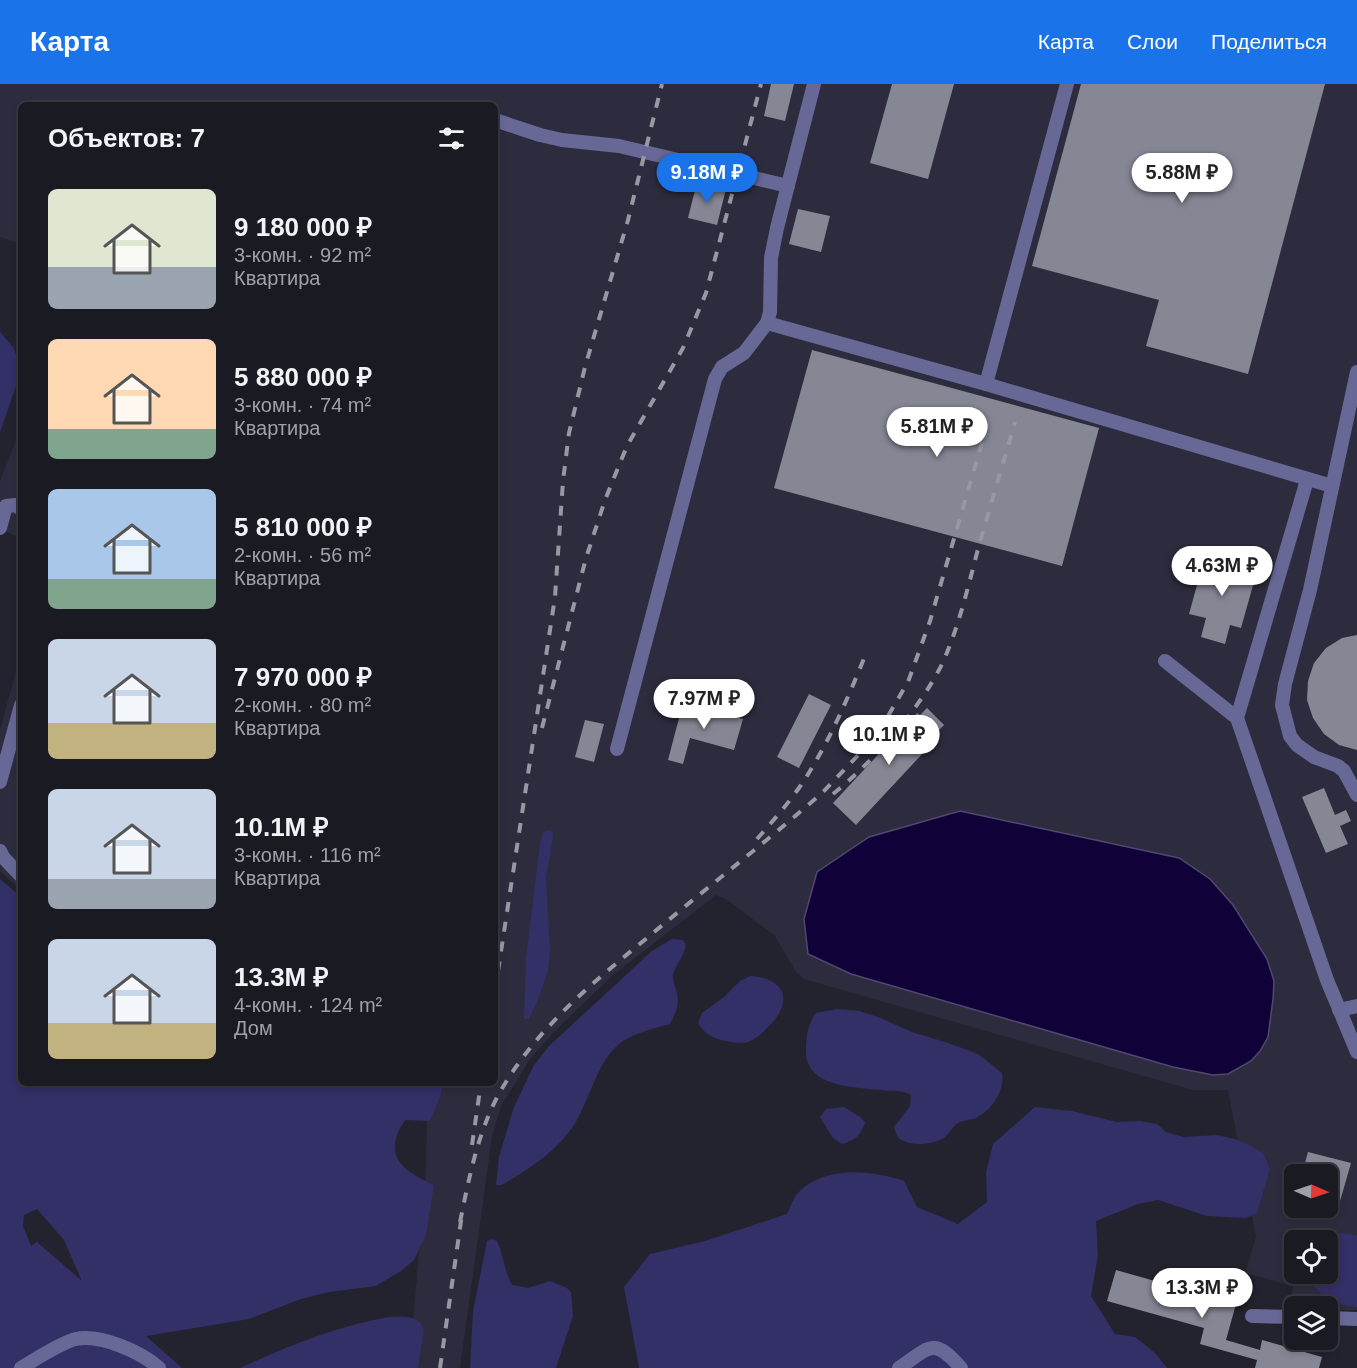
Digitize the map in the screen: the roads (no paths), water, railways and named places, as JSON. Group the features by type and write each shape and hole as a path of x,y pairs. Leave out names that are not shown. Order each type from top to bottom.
{"lane":[{"path":"617,748 715,379 722,367 744,353 767,323 770,312 771,258 814,84"},
{"path":"986,384 1067,84"},
{"path":"498,121 562,140 619,146 788,186"},
{"path":"767,323 986,384 1332,486"},
{"path":"1357,372 1310,590 1285,684 1282,705 1290,736 1297,745 1314,758 1338,766 1344,771 1357,795"},
{"path":"1237,718 1307,480"},
{"path":"0,528 6,506 15,505 18,508"},
{"path":"1165,661 1237,718 1339,1010 1357,1052"},
{"path":"1,773 18,715"},
{"path":"0,851 18,873"},
{"path":"1339,1010 1357,1006"},
{"path":"1252,1316 1284,1317"},
{"path":"1338,1318 1357,1319"},
{"path":"21,1368 76,1339 103,1339 148,1358 159,1368"},
{"path":"899,1368 930,1347 938,1348 948,1354 961,1368"}],"railway":[{"path":"498,971 555,597 563,481 569,433 585,367 628,220 662,84"},
{"path":"542,728 586,558 605,500 627,446 683,348 706,293 761,84"},
{"path":"460,1222 475,1155 492,1107 514,1069 530,1048 566,1008 606,972 822,793 866,747 888,716 908,682 930,621 990,415"},
{"path":"833,794 895,733 922,698 943,662 963,606 1015,422"},
{"path":"757,839 791,799 811,770 837,720 867,651"},
{"path":"472,1145 481,1086"},
{"path":"440,1368 462,1214"}]}
